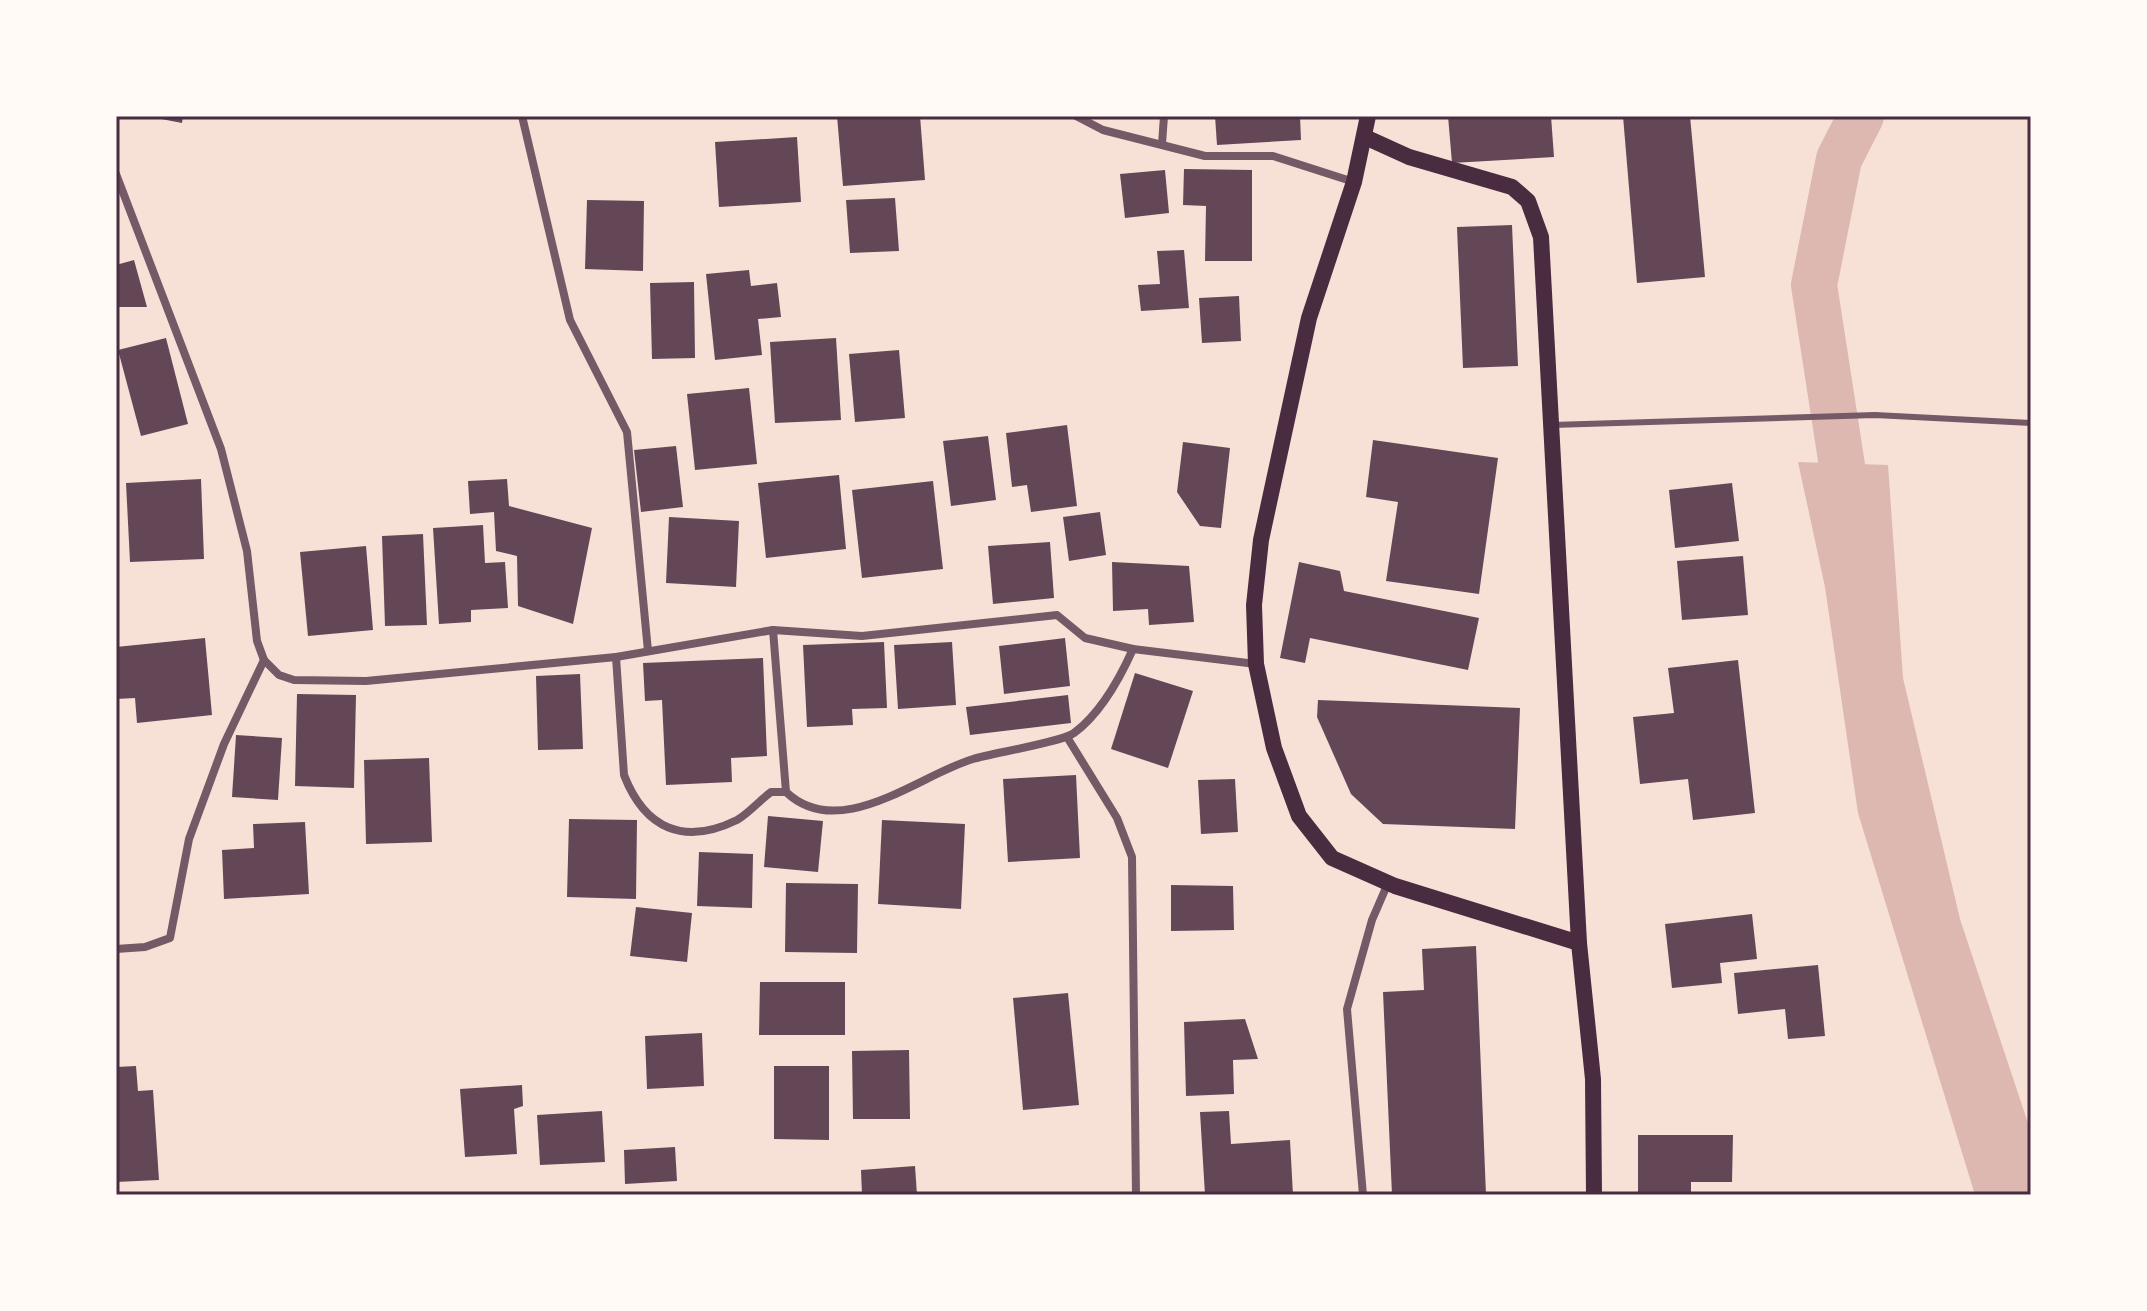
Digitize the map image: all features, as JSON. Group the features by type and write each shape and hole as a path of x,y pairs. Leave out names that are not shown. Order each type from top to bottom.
{"main road":[{"path":"1368,116 1354,182 1309,318 1261,540 1254,605 1256,664 1274,748 1299,816 1332,858 1388,883 1579,943"},
{"path":"1365,137 1409,157 1512,187 1528,201 1541,237 1579,943 1593,1079 1594,1195"}],"street":[{"path":"522,116 570,320 627,432 648,651"},
{"path":"1076,116 1103,130 1205,156 1273,156 1354,182"},
{"path":"1162,144 1164,116"},
{"path":"116,174 224,461 247,551 257,641 264,660 279,675 294,680 366,681 616,657 773,630 862,636 1057,615 1085,638 1133,649 1256,664"},
{"path":"773,630 786,792 799,804 837,809 879,804 967,761 1067,737 1088,721 1124,668 1133,649"},
{"path":"616,657 624,775 645,813 672,832 698,832 739,819 771,792 786,792"},
{"path":"116,949 145,947 170,938 189,839 224,744 264,660"},
{"path":"1067,737 1117,818 1132,857 1136,1195"},
{"path":"1363,1195 1347,1009 1372,920 1388,883"}],"lane":[{"path":"1552,425 1875,415 2031,423"}],"shaded area":[{"path":"1798,462 1888,465 1903,678 1960,919 2031,1132 2031,1195 1975,1195 1858,813 1825,587"}],"building":[{"path":"146,116 183,116 182,123"},
{"path":"837,116 920,116 925,180 843,186"},
{"path":"1215,116 1300,116 1301,140 1217,145"},
{"path":"1448,116 1551,116 1554,157 1452,163"},
{"path":"1623,116 1690,116 1705,277 1637,283"},
{"path":"797,137 801,202 719,207 715,142"},
{"path":"1184,169 1252,170 1252,261 1205,261 1206,206 1183,205"},
{"path":"1165,170 1169,213 1125,218 1120,174"},
{"path":"895,198 899,251 850,253 846,200"},
{"path":"587,200 644,201 643,271 585,269"},
{"path":"1512,225 1518,366 1463,368 1457,227"},
{"path":"1184,250 1189,308 1141,311 1138,285 1160,284 1157,251"},
{"path":"134,260 147,307 116,307 116,265"},
{"path":"749,270 751,286 777,283 781,317 758,319 762,355 715,360 706,274"},
{"path":"694,282 695,358 652,359 650,283"},
{"path":"1239,296 1241,341 1202,343 1199,298"},
{"path":"166,338 188,424 141,436 118,350"},
{"path":"836,338 841,420 775,423 770,342"},
{"path":"899,350 905,418 855,422 849,354"},
{"path":"749,388 757,464 695,470 687,394"},
{"path":"1067,425 1077,506 1031,512 1027,485 1012,487 1006,433"},
{"path":"988,436 996,500 951,506 943,441"},
{"path":"1373,440 1498,458 1479,594 1386,581 1398,502 1366,497"},
{"path":"1183,442 1230,448 1221,528 1200,526 1177,492"},
{"path":"676,446 683,507 641,512 634,450"},
{"path":"839,475 846,549 766,558 758,483"},
{"path":"201,479 204,559 130,562 126,483"},
{"path":"507,479 509,506 592,528 573,624 518,606 517,556 496,551 494,512 470,514 468,481"},
{"path":"933,481 943,569 862,578 852,490"},
{"path":"1732,483 1739,541 1675,548 1669,490"},
{"path":"1100,512 1106,555 1069,561 1063,517"},
{"path":"669,517 739,521 736,587 666,583"},
{"path":"483,525 485,563 505,562 508,608 471,610 471,622 439,624 433,528"},
{"path":"423,534 427,625 385,626 382,536"},
{"path":"1050,542 1054,598 993,604 988,546"},
{"path":"366,546 373,630 308,636 300,552"},
{"path":"1743,556 1748,615 1682,620 1677,561"},
{"path":"1112,562 1189,566 1194,622 1149,625 1148,609 1113,611"},
{"path":"1299,562 1340,571 1344,591 1479,618 1468,670 1310,638 1305,663 1280,658"},
{"path":"205,638 212,715 137,723 135,698 116,699 116,647"},
{"path":"1065,638 1070,686 1004,694 999,646"},
{"path":"884,642 887,708 852,709 853,725 807,727 803,645"},
{"path":"952,642 956,705 898,709 894,645"},
{"path":"763,658 767,756 731,758 732,782 666,785 662,700 645,701 643,663"},
{"path":"1738,660 1755,813 1693,820 1688,779 1640,784 1633,717 1674,713 1668,668"},
{"path":"1135,673 1193,691 1168,768 1111,749"},
{"path":"580,674 583,749 538,750 536,676"},
{"path":"297,694 356,695 354,788 295,786"},
{"path":"1068,695 1071,723 970,735 966,707"},
{"path":"1318,700 1520,708 1515,829 1383,824 1351,794 1317,717"},
{"path":"236,735 282,738 278,800 232,797"},
{"path":"429,758 432,842 366,844 364,760"},
{"path":"1076,775 1080,858 1008,862 1003,779"},
{"path":"1235,779 1238,832 1201,834 1198,780"},
{"path":"768,816 823,821 818,872 764,867"},
{"path":"569,819 637,820 636,899 567,897"},
{"path":"882,820 965,824 961,909 878,904"},
{"path":"305,822 309,894 224,899 222,850 254,848 253,824"},
{"path":"699,852 753,854 752,908 697,906"},
{"path":"786,883 858,884 857,953 785,952"},
{"path":"1171,885 1233,886 1234,930 1171,931"},
{"path":"636,907 692,913 687,962 630,956"},
{"path":"1752,914 1757,959 1720,963 1722,983 1672,988 1665,924"},
{"path":"1476,946 1486,1195 1392,1195 1383,992 1424,990 1422,949"},
{"path":"1818,965 1825,1036 1788,1039 1785,1009 1738,1014 1734,973"},
{"path":"760,982 845,982 845,1035 759,1035"},
{"path":"1068,993 1079,1105 1023,1110 1013,998"},
{"path":"1245,1019 1258,1059 1233,1060 1234,1094 1186,1096 1184,1022"},
{"path":"702,1033 704,1086 647,1089 645,1036"},
{"path":"909,1050 910,1119 853,1119 852,1051"},
{"path":"136,1066 138,1091 153,1090 159,1180 116,1182 116,1067"},
{"path":"774,1066 829,1066 829,1140 774,1139"},
{"path":"522,1085 523,1106 514,1109 517,1154 465,1157 460,1089"},
{"path":"602,1111 605,1162 540,1165 537,1115"},
{"path":"1229,1111 1231,1144 1290,1140 1293,1195 1205,1195 1200,1112"},
{"path":"1638,1135 1733,1135 1732,1182 1691,1182 1691,1195 1638,1195"},
{"path":"675,1147 677,1181 625,1184 624,1150"},
{"path":"915,1166 917,1195 862,1195 861,1170"}],"waterway":[{"path":"1851,524 1814,285 1839,159 1861,116"}]}
